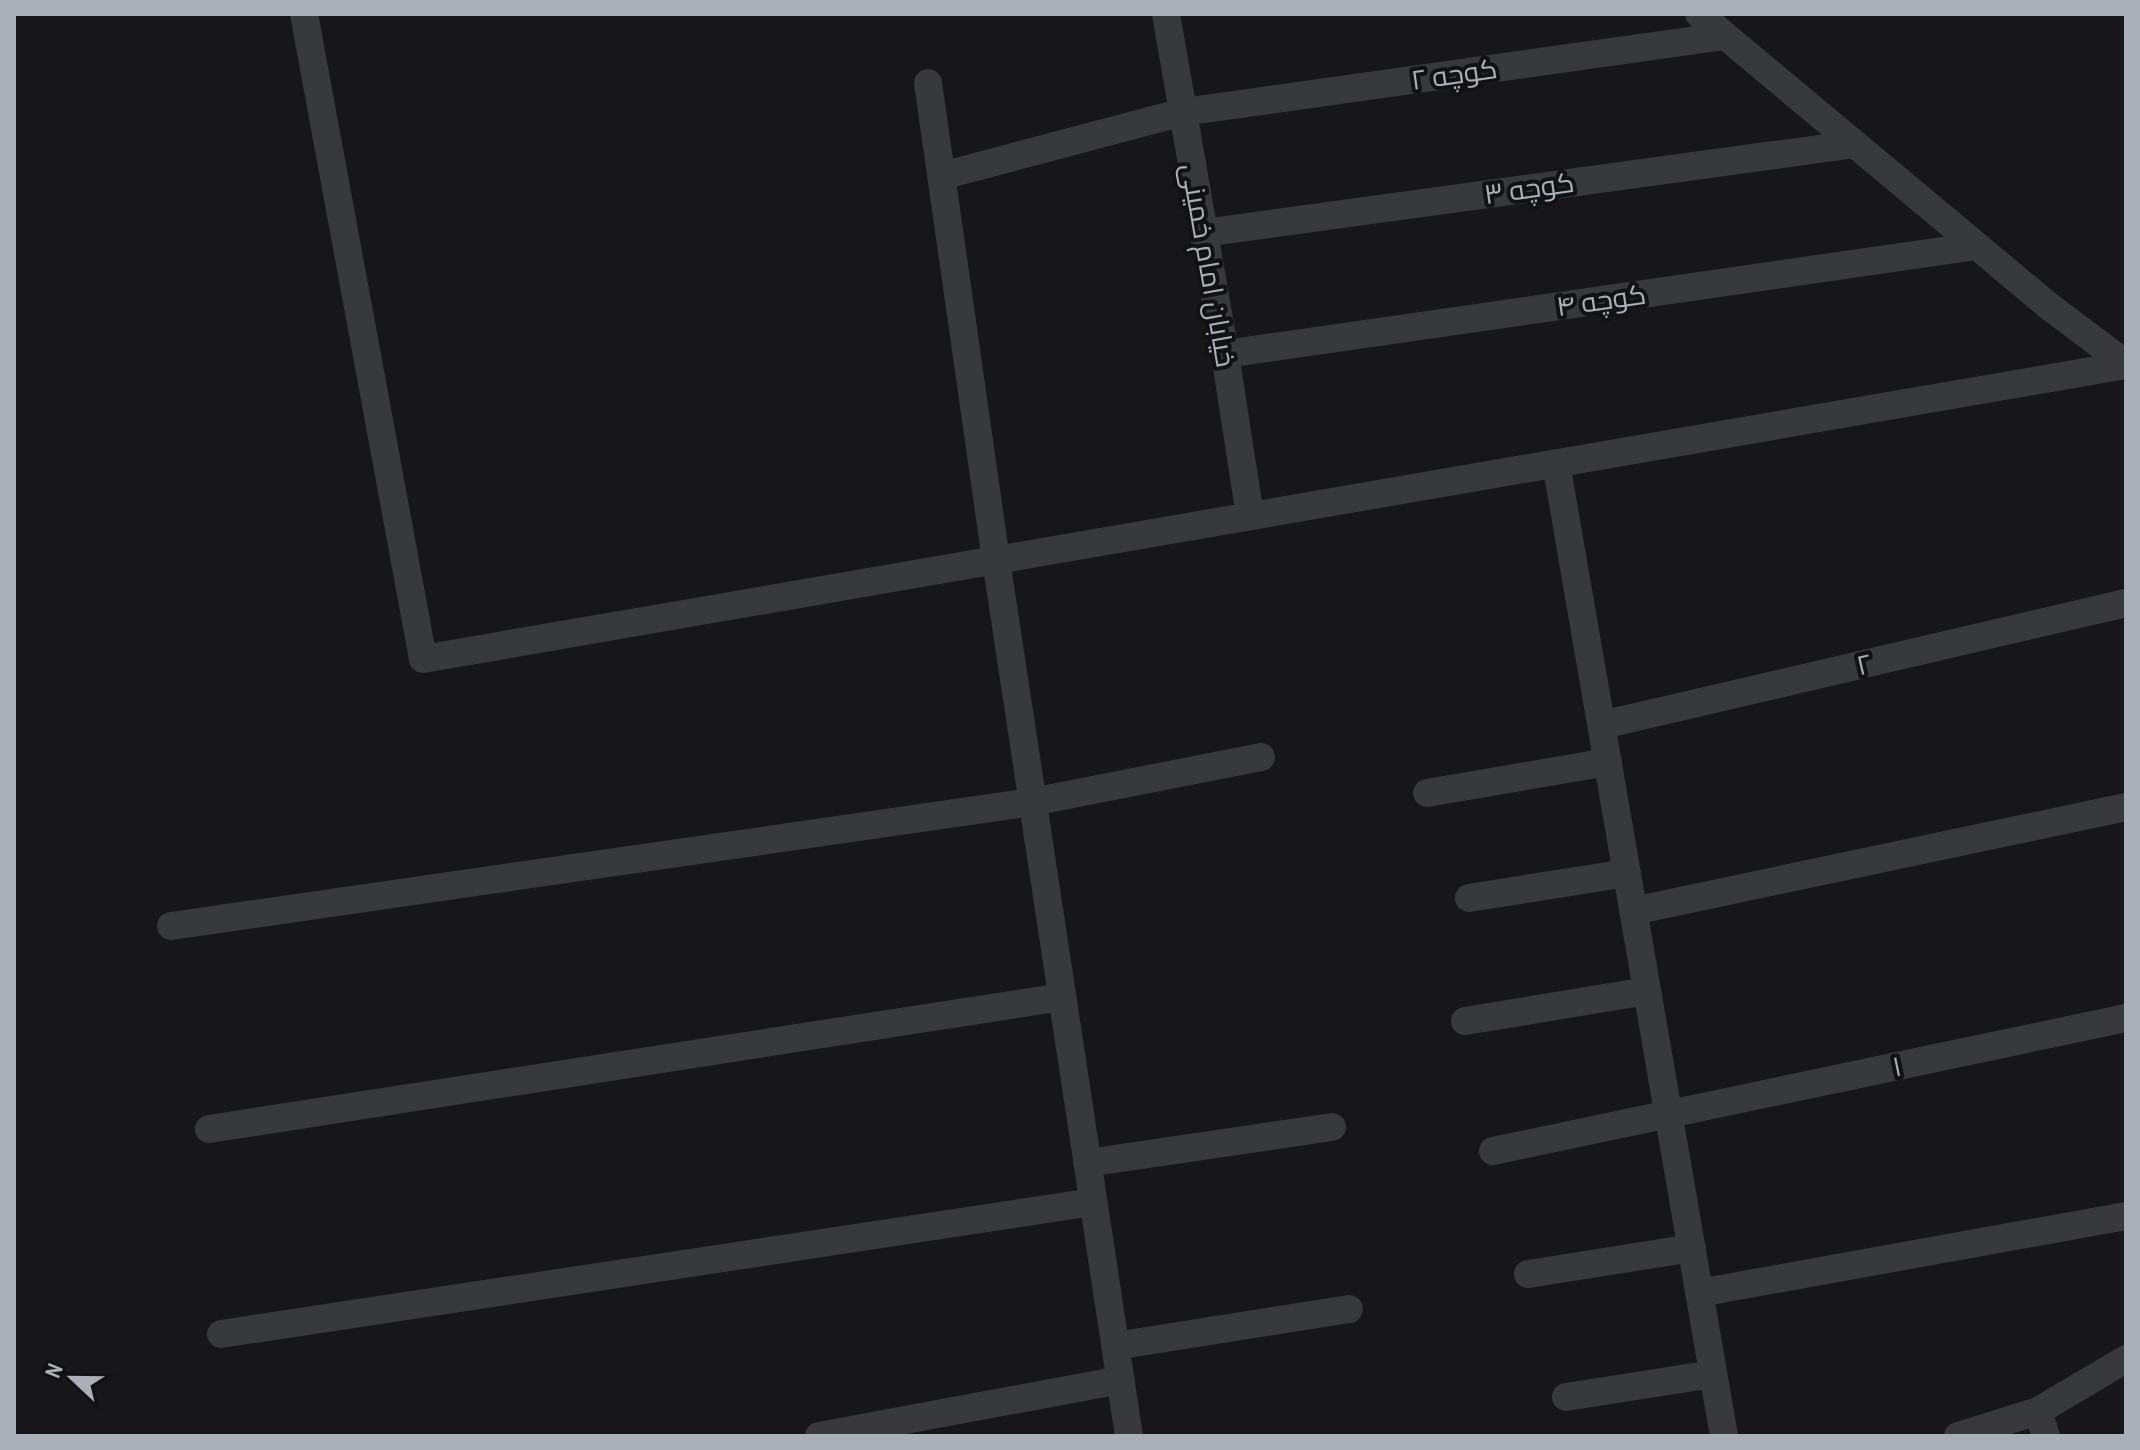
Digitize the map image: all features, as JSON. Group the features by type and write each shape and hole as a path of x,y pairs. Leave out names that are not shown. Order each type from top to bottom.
{"street":[{"path":"304,14 423,659 2126,364"},
{"name":"خیابان امام خمینی","path":"1166,14 1250,516"},
{"path":"1699,14 2050,307 2126,364"},
{"name":"کوچه ۲","path":"953,173 1183,112 1725,36"},
{"path":"928,83 996,560 1129,1436"},
{"name":"کوچه ۳","path":"1204,233 1855,144"},
{"name":"کوچه ۴","path":"1225,354 1977,246"},
{"path":"1556,463 1724,1436"},
{"name":"۲","path":"1602,725 2126,603"},
{"path":"171,926 1032,802 1261,757"},
{"path":"1427,793 1608,762"},
{"path":"1633,911 2126,807"},
{"path":"1469,898 1627,873"},
{"path":"1465,1021 1647,991"},
{"path":"209,1129 1062,997"},
{"name":"۱","path":"1493,1151 2126,1018"},
{"path":"1087,1163 1332,1127"},
{"path":"221,1334 1093,1202"},
{"path":"1699,1293 2126,1216"},
{"path":"1528,1274 1692,1248"},
{"path":"1115,1346 1349,1309"},
{"path":"1958,1436 2042,1424 2126,1359"},
{"path":"1566,1397 1713,1374"},
{"path":"819,1436 1121,1380"}]}
